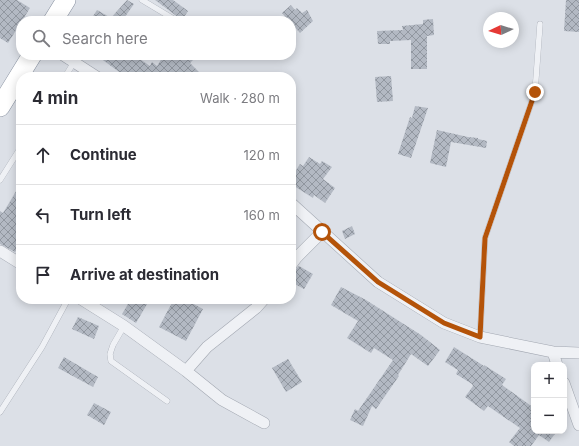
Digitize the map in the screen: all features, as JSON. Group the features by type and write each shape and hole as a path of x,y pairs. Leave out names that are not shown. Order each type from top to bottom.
{"highway":[{"path":"56,16 66,0"},
{"path":"22,72 29,60"},
{"path":"0,107 16,81"}],"street":[{"path":"71,60 89,72"},
{"path":"296,208 378,282 444,323 480,337 553,352 579,353"},
{"path":"296,258 322,232"},
{"path":"0,251 16,261"},
{"path":"89,304 124,326 186,371 222,400 264,423"},
{"path":"186,371 207,346 260,304"},
{"path":"553,352 556,362"},
{"path":"567,392 579,425"}],"lane":[{"path":"142,0 169,16"},
{"path":"480,337 485,238 535,92 540,24"},
{"path":"68,72 74,62"},
{"path":"0,180 16,154"},
{"path":"0,412 42,347 65,304"},
{"path":"124,326 113,345 110,354 111,361 167,401"}],"building":[{"path":"0,0 17,0 30,8 25,16 16,16 16,30 8,43 0,38"},
{"path":"127,0 134,4 126,16 113,16"},
{"path":"155,0 173,0 188,11 185,16 177,16"},
{"path":"566,0 579,0 579,32 564,31"},
{"path":"291,5 295,10 297,8 302,13 307,10 313,21 300,33 296,29 296,16 285,16 282,13"},
{"path":"97,10 108,16 93,16"},
{"path":"433,19 434,35 427,36 427,69 411,69 411,40 390,41 390,44 378,44 377,31 403,30 402,26 423,24 423,20"},
{"path":"103,60 141,60 150,66 152,62 157,66 161,60 193,60 190,63 199,72 119,72"},
{"path":"391,76 393,101 377,102 375,77"},
{"path":"415,106 428,108 411,158 398,154"},
{"path":"437,130 487,141 486,148 451,142 446,167 430,163"},
{"path":"309,157 320,164 322,161 332,167 323,179 335,188 325,203 314,195 313,198 296,187 296,170 300,164 303,166"},
{"path":"16,191 15,252 0,244 0,211 3,213"},
{"path":"352,226 355,234 345,239 342,231"},
{"path":"299,266 313,274 304,289 296,285 296,269"},
{"path":"341,287 366,300 421,335 440,350 428,366 411,354 398,375 399,376 376,409 372,406 363,426 350,420 355,409 358,411 393,360 374,348 371,353 347,338 358,321 331,305"},
{"path":"128,304 147,304 136,323 122,314"},
{"path":"171,304 194,304 203,309 186,341 159,327"},
{"path":"78,317 99,326 94,339 72,329"},
{"path":"454,347 506,379 502,385 531,406 531,434 555,434 549,442 539,435 531,446 514,446 509,442 520,428 488,406 484,411 465,397 473,386 472,384 456,374 458,370 445,362"},
{"path":"64,357 98,377 93,387 58,368"},
{"path":"288,359 302,382 286,392 272,368"},
{"path":"94,403 111,412 104,425 87,415"}],"route":[{"path":"322,232 378,282 444,323 480,337 485,238 535,92"}]}
